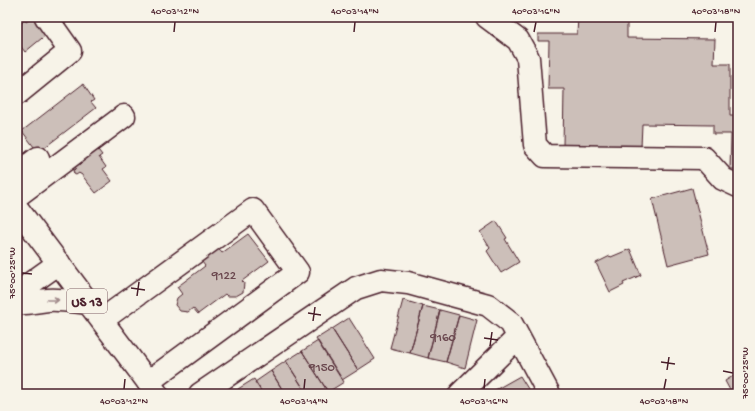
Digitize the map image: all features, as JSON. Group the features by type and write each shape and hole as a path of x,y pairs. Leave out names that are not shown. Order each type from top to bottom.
{"main road":[{"path":"17,94 70,51 46,17"},
{"path":"487,17 518,40 528,58 535,145 545,156 704,158 723,179 738,186"},
{"path":"17,196 124,116"},
{"path":"17,174 38,158"},
{"name":"US 13","path":"17,208 90,303 152,388"},
{"path":"102,320 253,210 298,272 152,388"},
{"path":"17,293 58,263"},
{"path":"200,394 356,288 381,280 408,283 488,305 511,323 549,394"},
{"path":"17,303 25,304 55,300 90,303"},
{"path":"460,394 518,337"}],"building":[{"path":"33,17 47,34 25,52 19,44 17,45 17,27 25,20 26,22"},
{"path":"578,17 627,17 627,38 715,39 714,64 730,64 730,116 738,116 738,169 730,169 731,134 713,134 713,125 642,124 641,147 563,146 564,89 548,89 549,41 538,41 538,34 577,34"},
{"path":"83,84 94,100 91,102 96,108 40,151 37,151 22,131"},
{"path":"95,146 102,155 99,157 106,167 103,169 112,181 96,193 81,174 74,174 73,170 76,169 71,162"},
{"path":"692,188 709,254 668,265 652,199"},
{"path":"496,221 507,238 505,239 519,262 501,273 487,251 490,248 480,232"},
{"path":"248,234 269,261 242,281 244,283 243,292 236,296 227,296 225,294 198,314 193,308 188,312 180,311 175,305 177,298 182,294 177,287 205,266 199,258 216,246 222,253"},
{"path":"630,249 641,275 623,283 624,285 610,292 596,263"},
{"path":"403,300 423,306 410,353 390,348"},
{"path":"423,306 440,310 428,358 410,353"},
{"path":"440,310 459,315 446,362 428,358"},
{"path":"459,315 477,320 465,368 446,362"},
{"path":"349,318 375,359 358,370 332,329"},
{"path":"332,329 358,370 342,380 316,339"},
{"path":"318,341 344,382 328,392 302,351"},
{"path":"302,351 328,392 326,394 307,394 286,361"},
{"path":"286,361 307,394 285,394 271,371"},
{"path":"271,371 285,394 263,394 255,382"},
{"path":"738,373 738,394 732,394 725,381"},
{"path":"520,376 530,392 527,394 488,394"},
{"path":"254,379 263,394 241,394 238,389"}]}
